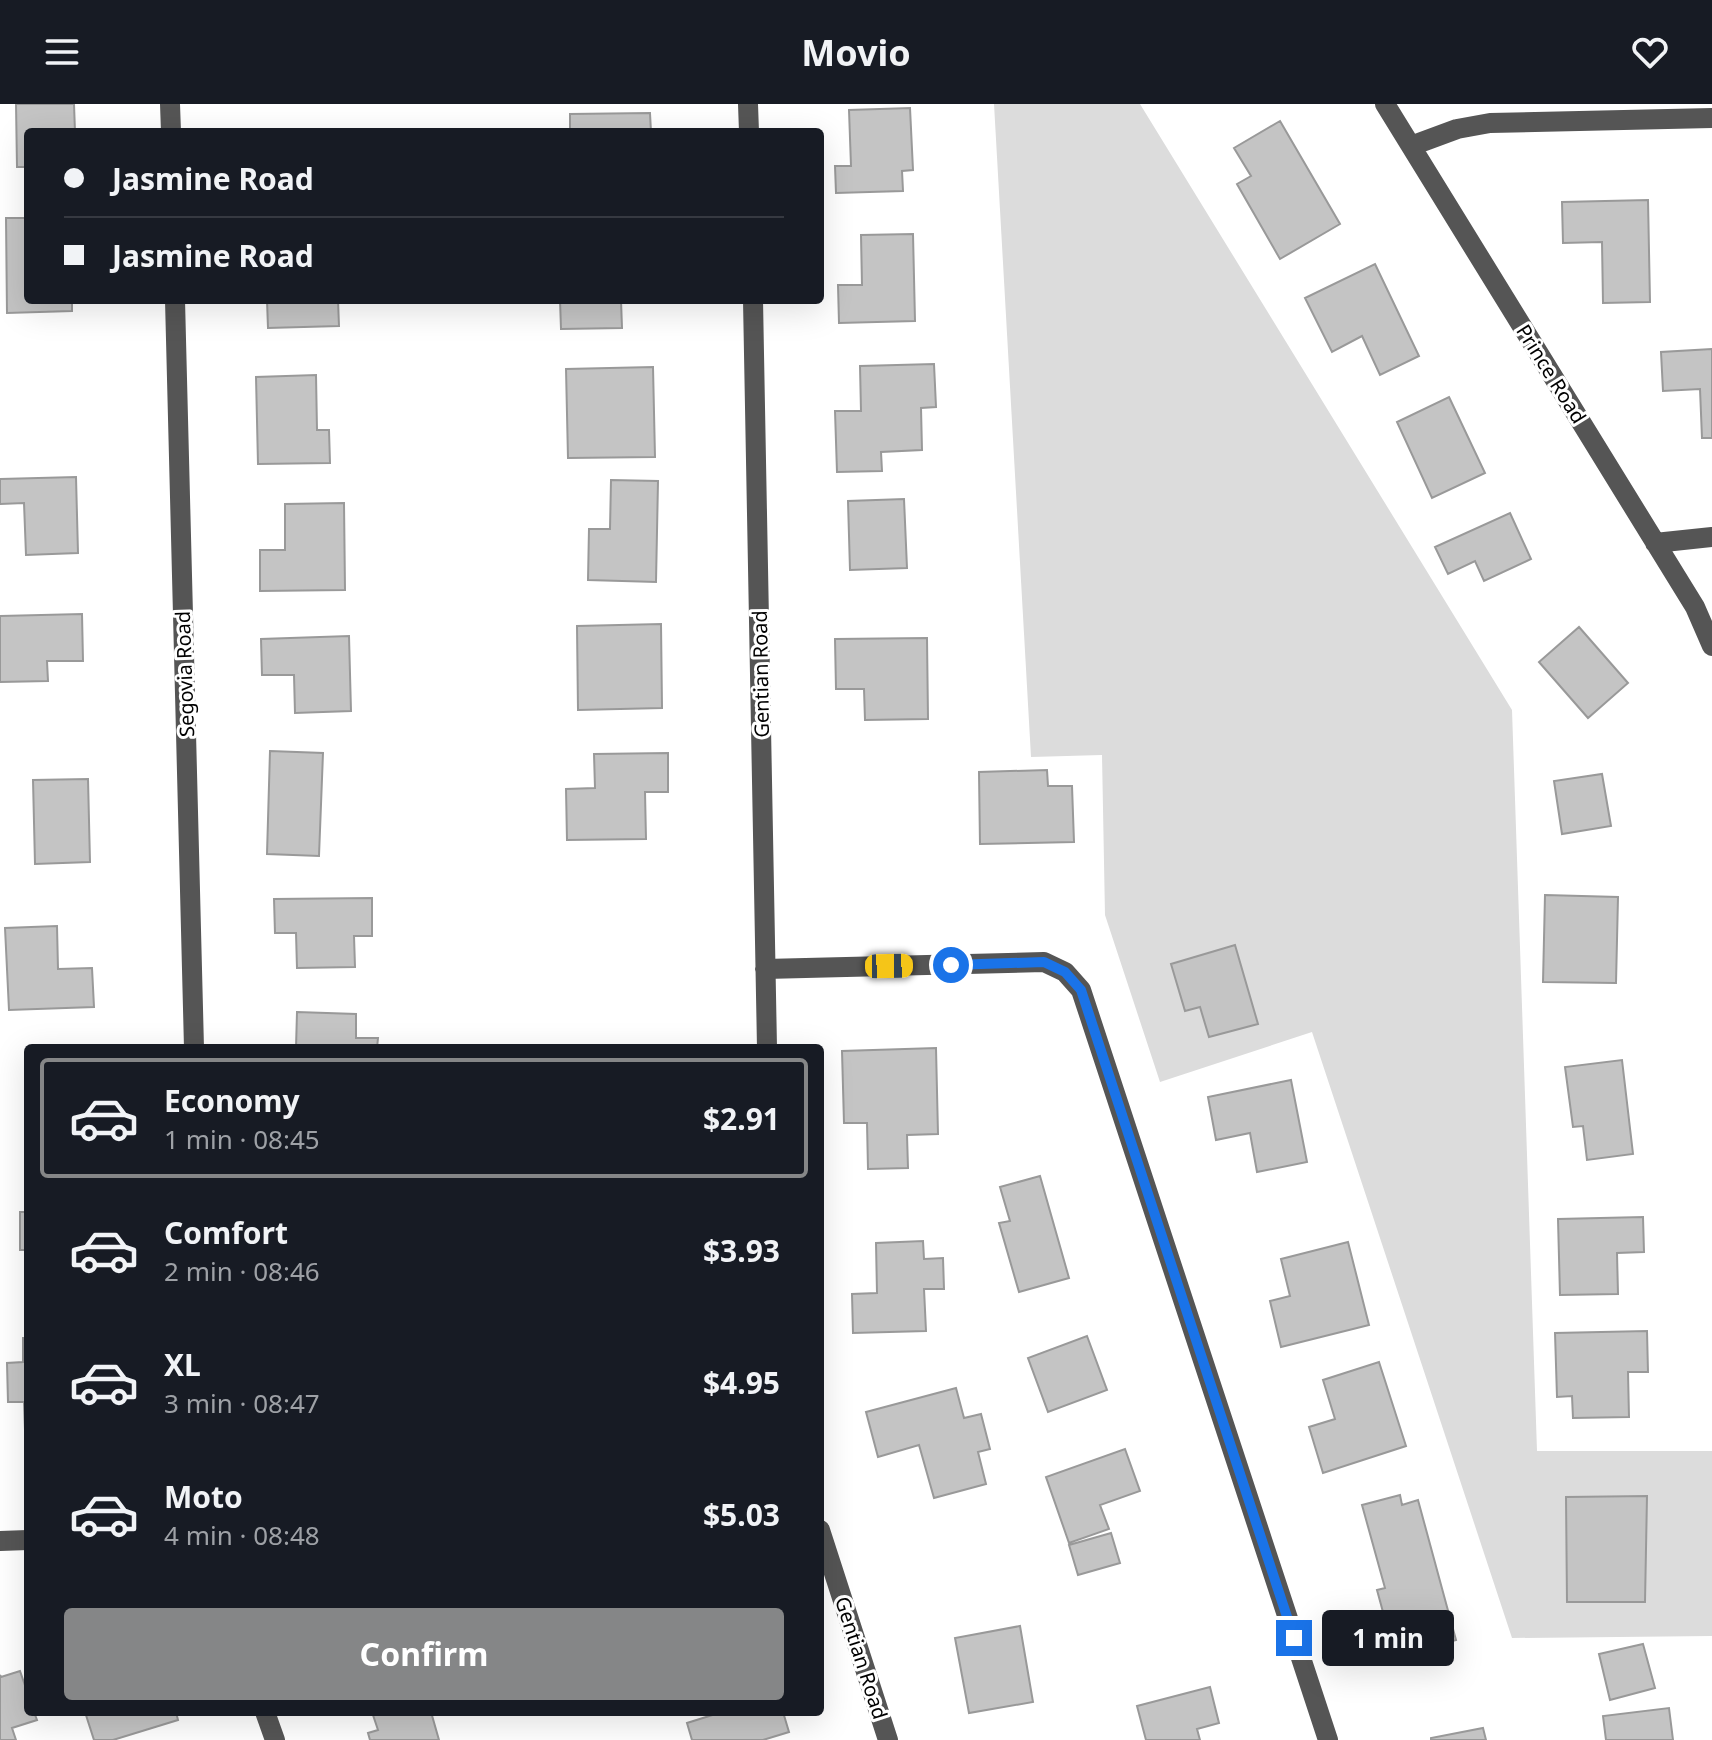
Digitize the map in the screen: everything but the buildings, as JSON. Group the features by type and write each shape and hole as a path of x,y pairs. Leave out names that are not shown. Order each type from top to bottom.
{"street":[{"path":"170,104 171,128"},
{"path":"748,104 749,128"},
{"name":"Prince Road","path":"1385,104 1695,607 1712,646"},
{"path":"1411,146 1457,129 1490,123 1712,118"},
{"name":"Segovia Road","path":"175,304 194,1044"},
{"name":"Gentian Road","path":"753,304 767,1044"},
{"path":"1655,543 1712,537"},
{"path":"765,969 1044,962 1065,972 1081,990 1328,1740"},
{"path":"0,1541 24,1540"},
{"name":"Gentian Road","path":"824,1542 888,1740"},
{"path":"266,1716 275,1740"}],"shaded area":[{"path":"994,104 1140,104 1512,710 1537,1451 1712,1451 1712,1636 1512,1638 1312,1032 1160,1082 1105,915 1102,755 1031,757"}],"route":[{"path":"951,965 1044,962 1065,972 1081,990 1294,1638"}]}
